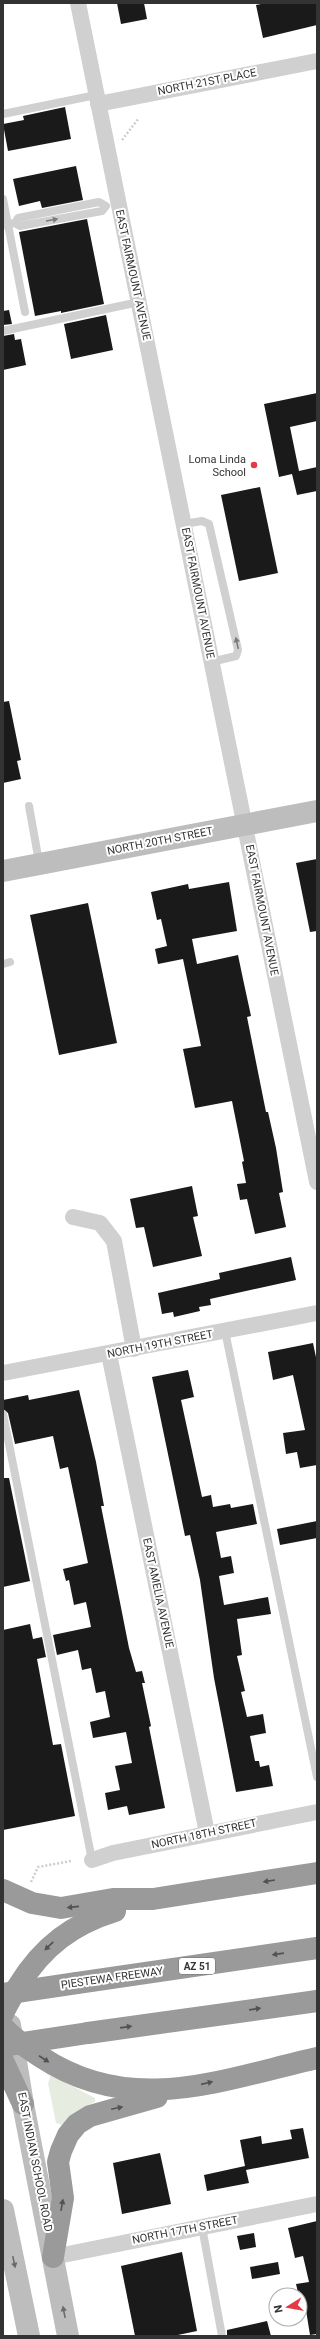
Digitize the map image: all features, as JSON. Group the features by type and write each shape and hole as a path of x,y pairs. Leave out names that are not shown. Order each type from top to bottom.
{"highway":[{"path":"4,2000 31,1966 52,1943 76,1926 94,1917 153,1899 317,1873"},
{"path":"3,1890 32,1903 61,1908 113,1899 153,1899"},
{"name":"PIESTEWA FREEWAY","path":"4,2000 77,1983 317,1948"},
{"path":"6,2037 88,2033 317,2001"},
{"path":"6,2037 86,2081 127,2090 180,2089"},
{"path":"53,2257 64,2198 58,2162 68,2135 77,2124 90,2116 112,2108 141,2103 180,2089 317,2058"},
{"path":"3,2061 23,2104"}],"main road":[{"name":"NORTH 20TH STREET","path":"3,871 317,811"},
{"name":"EAST INDIAN SCHOOL ROAD","path":"4,2000 6,2037 23,2104 68,2336"},
{"path":"3,2210 28,2336"}],"street":[{"name":"EAST FAIRMOUNT AVENUE","path":"78,3 97,100 112,204 139,302 317,1182"},
{"name":"NORTH 21ST PLACE","path":"97,100 317,61"},
{"path":"73,1217 100,1223 114,1241 134,1349"},
{"name":"NORTH 19TH STREET","path":"3,1373 109,1354 317,1313"},
{"name":"EAST AMELIA AVENUE","path":"109,1354 207,1833"},
{"name":"NORTH 18TH STREET","path":"92,1860 113,1853 317,1812"},
{"name":"NORTH 17TH STREET","path":"53,2257 317,2204"}],"lane":[{"path":"3,114 97,100"},
{"path":"3,199 25,312"},
{"path":"9,224 20,226 102,211 112,204"},
{"path":"3,331 139,302"},
{"path":"184,524 202,521 209,524 238,650 236,656 212,662"},
{"path":"29,806 40,864"},
{"path":"225,1331 317,1777"},
{"path":"3,1414 92,1860"},
{"path":"202,2227 222,2336"}],"path":[{"path":"121,142 139,118"},
{"path":"29,1886 38,1867 71,1861"}],"shaded area":[{"path":"51,2075 95,2098 95,2102 84,2107 62,2125 56,2123 48,2083"}],"building":[{"path":"117,3 144,3 147,19 121,24"},
{"path":"266,3 317,3 317,25 263,38 256,5"},
{"path":"65,107 71,139 8,151 3,124 24,120 23,116"},
{"path":"76,166 83,200 42,208 40,201 19,206 13,179"},
{"path":"87,219 104,304 61,313 61,311 35,316 19,232"},
{"path":"9,310 12,324 3,325 3,311"},
{"path":"106,315 113,350 71,359 64,324"},
{"path":"14,334 15,340 21,339 26,365 3,370 3,336"},
{"path":"317,393 317,421 290,427 299,471 317,467 317,491 297,495 292,474 279,477 264,404"},
{"path":"260,487 278,573 239,581 221,495"},
{"path":"9,701 21,760 17,761 21,779 3,783 3,702"},
{"path":"317,859 317,931 310,932 296,863"},
{"path":"229,882 237,931 192,939 197,964 238,955 251,1016 247,1017 266,1112 268,1112 276,1148 283,1192 279,1193 286,1227 255,1234 247,1199 240,1200 237,1184 246,1183 242,1162 244,1161 232,1101 195,1108 183,1049 201,1046 183,959 158,964 155,949 167,946 161,919 157,920 151,892 188,884 189,889"},
{"path":"88,903 117,1043 59,1055 30,915"},
{"path":"192,1186 198,1216 193,1217 202,1256 153,1267 144,1227 136,1228 130,1199"},
{"path":"291,1257 296,1280 210,1299 211,1305 199,1307 200,1311 174,1317 173,1312 162,1314 158,1293 220,1279 219,1273"},
{"path":"313,1343 317,1362 317,1465 300,1468 297,1452 286,1454 283,1433 305,1430 293,1375 273,1380 268,1352"},
{"path":"188,1370 194,1397 181,1400 202,1497 211,1495 213,1507 230,1504 231,1508 253,1504 257,1524 216,1532 221,1558 231,1556 234,1573 219,1576 224,1605 268,1597 271,1614 237,1619 242,1655 237,1656 245,1691 241,1692 247,1717 263,1714 266,1733 250,1736 255,1761 259,1761 260,1767 269,1765 273,1786 236,1792 214,1678 200,1580 190,1535 185,1536 152,1377"},
{"path":"79,1390 96,1462 104,1506 101,1506 129,1648 136,1672 142,1671 145,1683 142,1683 151,1726 149,1727 165,1808 129,1815 127,1806 108,1810 105,1793 120,1790 115,1766 132,1763 126,1732 93,1738 90,1722 110,1717 105,1691 96,1693 91,1668 82,1670 78,1650 57,1655 53,1635 91,1627 86,1602 74,1605 69,1580 66,1581 63,1569 88,1563 68,1467 60,1469 53,1436 15,1444 8,1413 3,1409 3,1400 28,1395 29,1400"},
{"path":"3,1478 9,1478 30,1581 3,1587"},
{"path":"317,1521 317,1538 280,1545 277,1529"},
{"path":"30,1624 33,1639 42,1637 46,1657 37,1659 53,1745 61,1744 75,1816 3,1830 3,1630"},
{"path":"303,2128 309,2158 246,2170 249,2183 207,2191 204,2175 245,2166 240,2140 261,2136 262,2144 292,2139 290,2130"},
{"path":"160,2153 171,2204 122,2214 113,2163"},
{"path":"317,2221 317,2334 310,2335 308,2323 308,2287 297,2287 296,2284 309,2282 303,2256 295,2258 288,2228"},
{"path":"254,2233 256,2247 240,2250 237,2236"},
{"path":"182,2252 197,2331 173,2336 135,2336 121,2266"},
{"path":"278,2262 280,2274 252,2279 250,2267"},
{"path":"267,2321 271,2336 227,2336 227,2330"}],"place":[{"name":"Loma Linda School","path":"254,465"}]}
